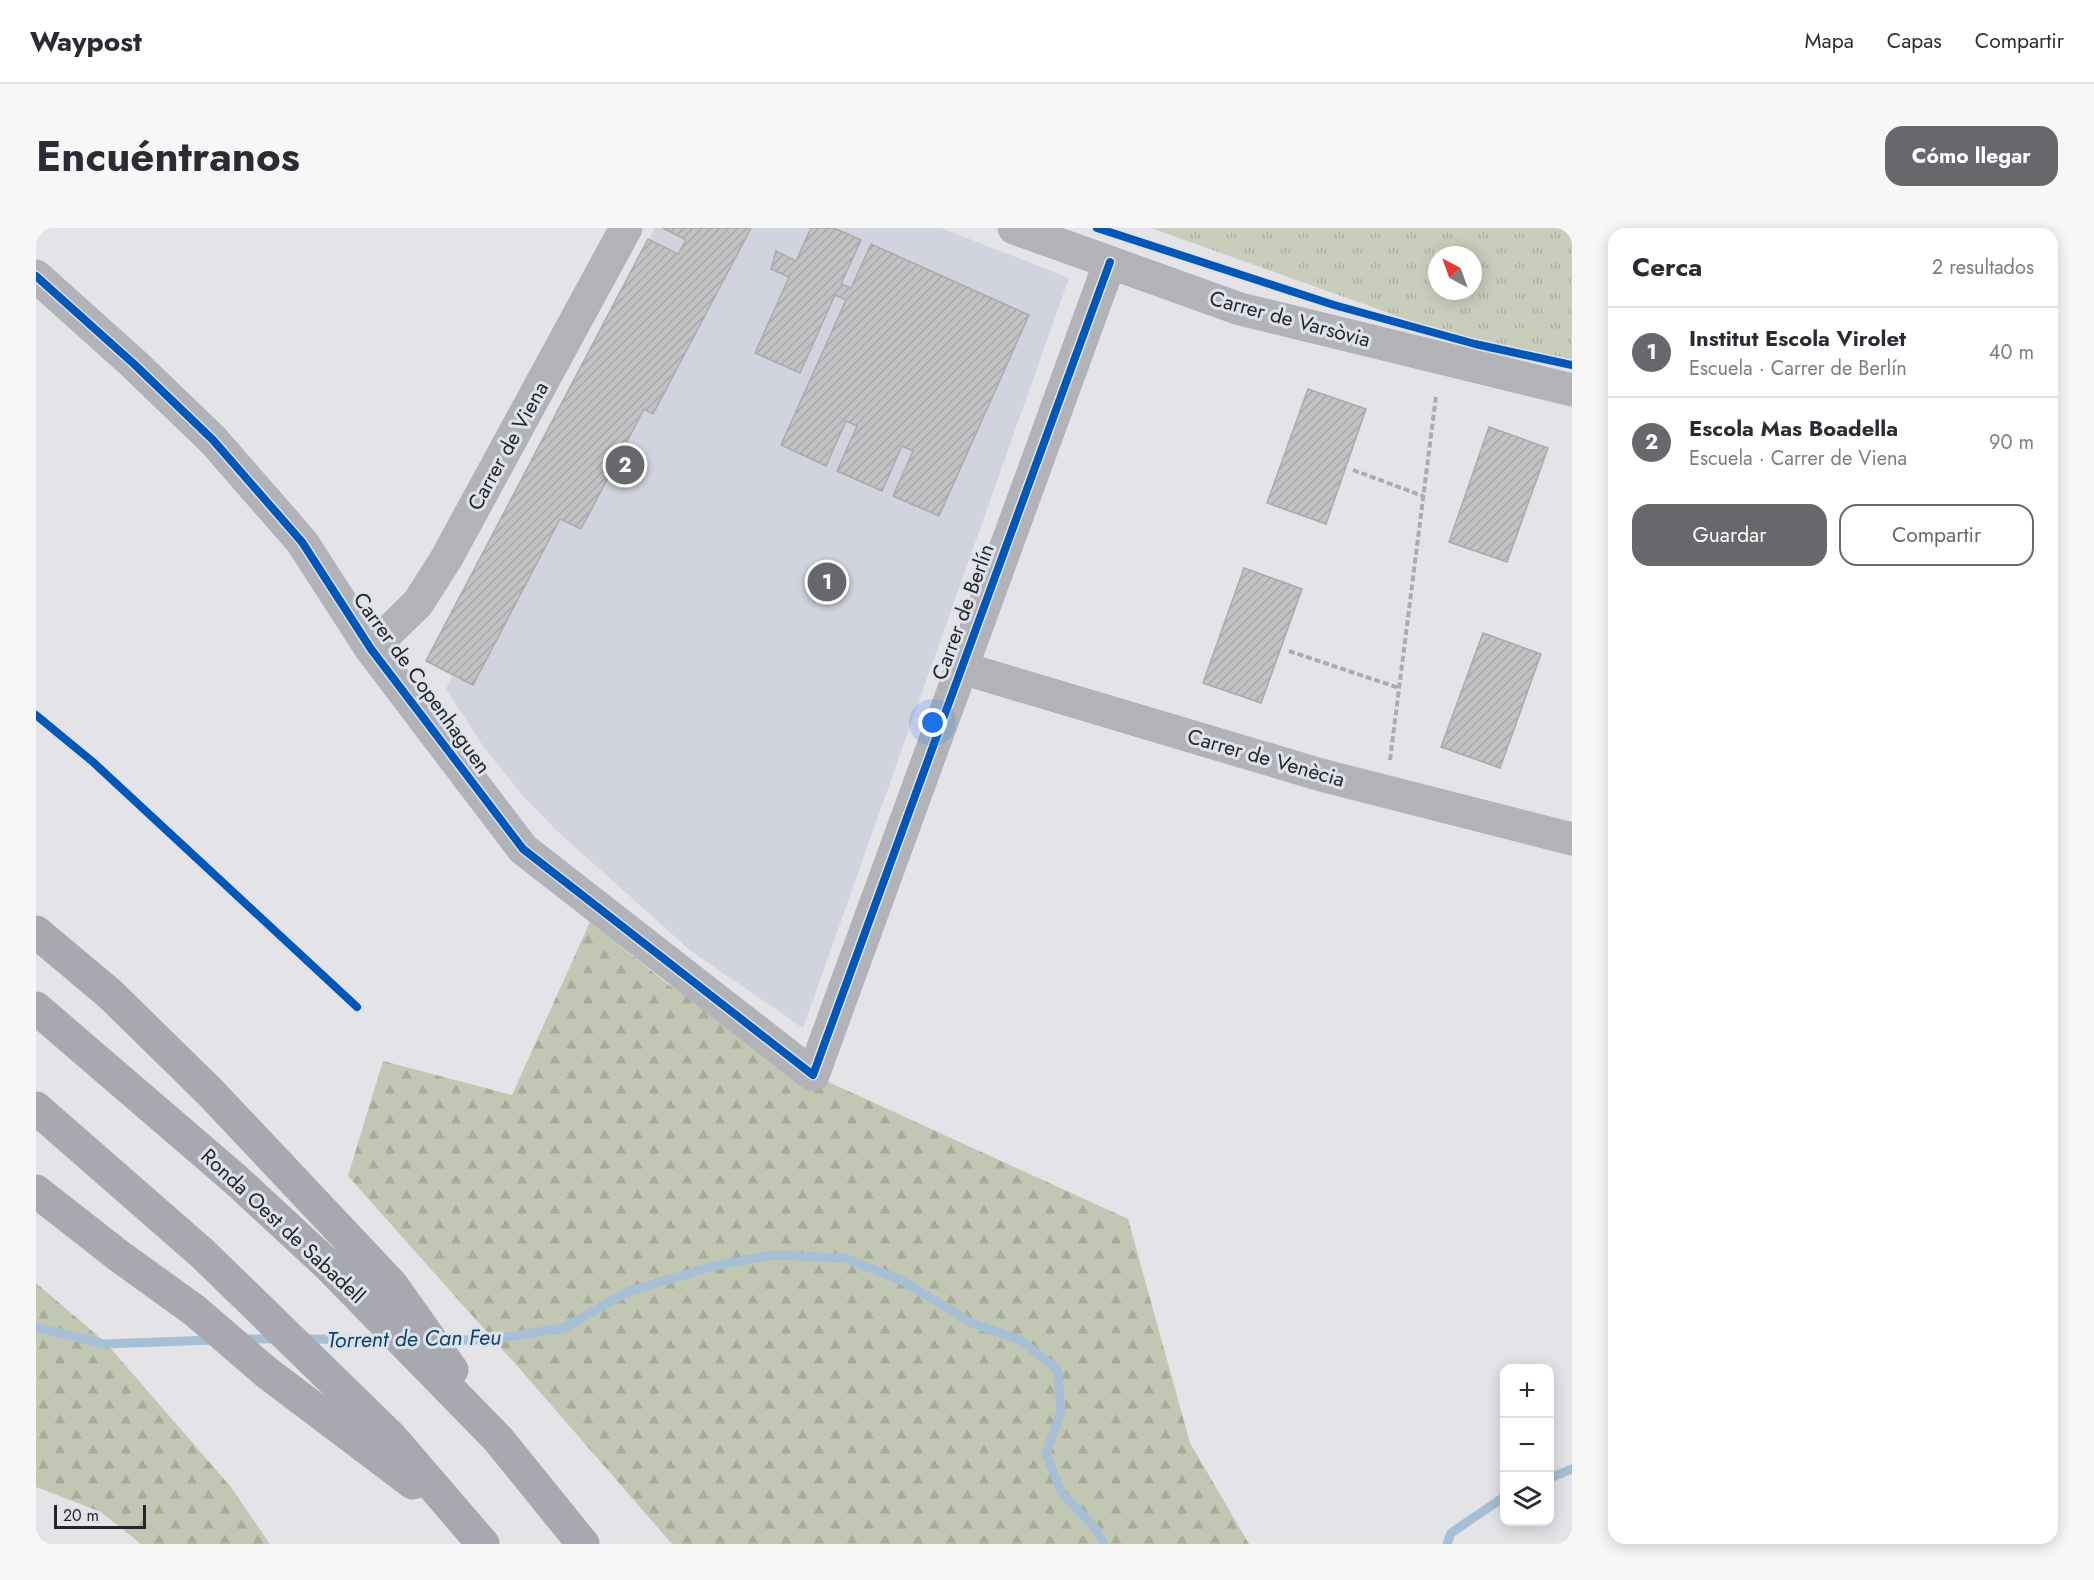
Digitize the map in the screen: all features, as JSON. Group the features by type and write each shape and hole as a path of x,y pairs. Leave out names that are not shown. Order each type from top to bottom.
{"highway":[{"path":"36,932 110,994 211,1093 392,1285 498,1439"},
{"name":"Ronda Oest de Sabadell","path":"36,1008 236,1179 328,1265 498,1439 583,1544"},
{"path":"36,1108 211,1263 391,1437 472,1532"},
{"path":"36,1191 194,1311 266,1372 472,1532"}],"street":[{"name":"Carrer de Viena","path":"371,649 418,603 446,559 626,228"},
{"name":"Carrer de Varsòvia","path":"1014,228 1240,309 1572,390"},
{"name":"Carrer de Berlín","path":"813,1075 1110,262"},
{"name":"Carrer de Copenhaguen","path":"36,276 134,364 213,440 302,542 371,649 523,849 813,1075"},
{"name":"Carrer de Venècia","path":"962,668 1321,775 1572,839"}],"path":[{"path":"1390,761 1436,396"},
{"path":"1353,470 1423,496"},
{"path":"1289,651 1399,689"}],"shaded area":[{"path":"655,228 941,228 1069,278 803,1028 691,951 557,831 523,796 483,746 446,689 452,675 426,661"}],"green space":[{"path":"1151,228 1572,228 1572,366 1544,361 1433,329"},
{"path":"590,922 669,985 813,1075 1128,1219 1190,1443 1249,1544 672,1544 348,1176 383,1061 512,1095"},
{"path":"36,1283 106,1343 230,1486 270,1544 141,1544 101,1512 36,1487"}],"building":[{"path":"663,228 751,228 653,414 644,409 581,529 560,519 473,685 426,661 648,239 678,254 686,240"},
{"path":"811,228 834,228 861,240 841,284 851,288 871,244 1029,315 939,516 893,496 913,451 902,446 882,491 837,471 857,426 846,421 826,466 781,445 846,300 835,295 800,373 755,353 789,277 771,269 776,251 796,261"},
{"path":"1308,389 1366,409 1326,524 1267,503"},
{"path":"1489,427 1548,448 1507,562 1449,542"},
{"path":"1244,568 1302,589 1261,703 1203,683"},
{"path":"1483,633 1541,654 1500,768 1441,747"}],"waterway":[{"name":"Torrent de Can Feu","path":"441,1340 489,1340 564,1328 627,1292 714,1266 771,1255 844,1258 901,1280 972,1323 1020,1340 1058,1370 1061,1412 1046,1453 1061,1492 1095,1528 1104,1544"},
{"name":"Torrent de Can Feu","path":"36,1327 104,1344 214,1340"},
{"name":"Torrent de Can Feu","path":"243,1339 277,1339"},
{"name":"Torrent de Can Feu","path":"303,1339 388,1340"},
{"name":"Torrent de Can Feu","path":"1554,1476 1572,1469"},
{"name":"Torrent de Can Feu","path":"1447,1544 1451,1533 1500,1500"}],"cycle path":[{"path":"1097,228 1334,305 1475,344 1572,365"},
{"path":"36,276 134,364 213,440 302,542 371,649 523,849 813,1075 1110,262"},
{"path":"36,715 93,762 357,1007"}],"place":[{"name":"Escola Mas Boadella","path":"625,465"},
{"name":"Institut Escola Virolet","path":"827,582"}]}
